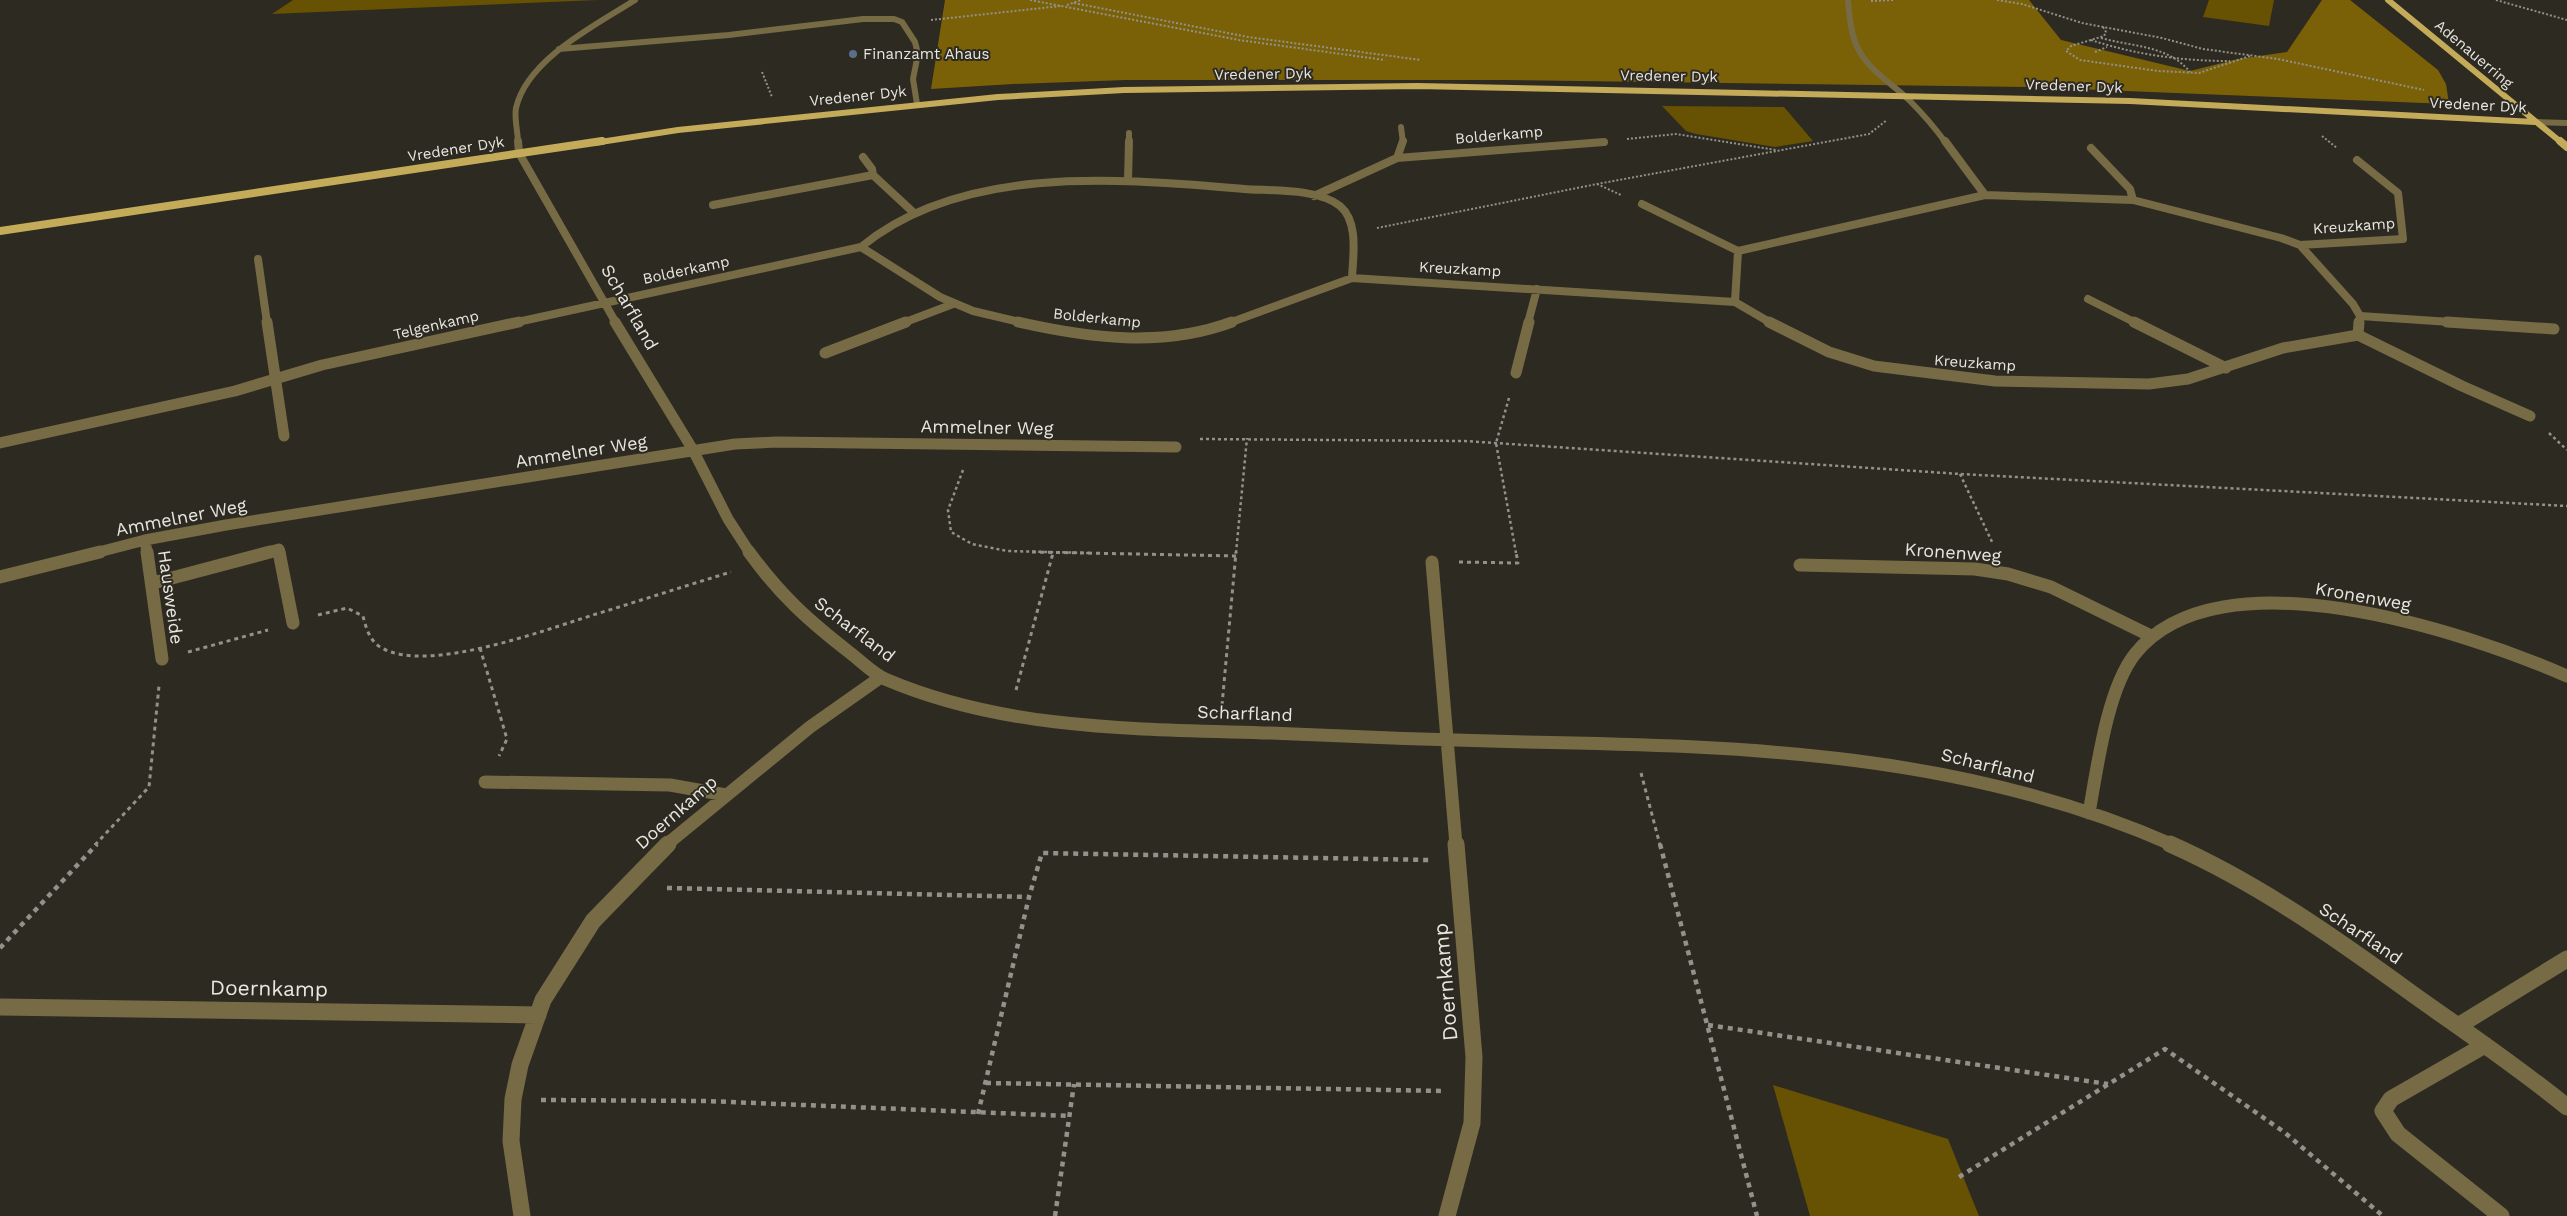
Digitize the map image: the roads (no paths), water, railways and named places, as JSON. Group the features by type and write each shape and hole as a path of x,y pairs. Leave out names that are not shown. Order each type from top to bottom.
{"main road":[{"name":"Adenauerring","path":"2388,0 2567,147"},
{"name":"Vredener Dyk","path":"0,231 678,130 917,104 1104,91 1241,87 1417,86 1903,95 2130,101 2535,122"}],"street":[{"path":"518,153 516,109 525,87 557,49 635,0"},
{"path":"1848,0 1850,30 1858,51 1868,65 1926,117 1985,195"},
{"path":"557,49 729,35 863,19 894,19 902,22 915,42 918,54 913,79 917,104"},
{"path":"2535,122 2567,122"},
{"path":"1397,158 1403,144 1401,127"},
{"path":"1128,180 1130,133"},
{"name":"Bolderkamp","path":"1314,196 1397,158 1604,142"},
{"path":"2091,148 2130,189 2133,200"},
{"name":"Scharfland","path":"518,153 604,303 693,450 728,519 758,563 777,589 804,618 881,677 926,694 1009,716 1118,728 1449,740 1633,743 1756,749 1924,769 1993,785 2089,813 2192,854 2264,892 2355,952 2485,1045 2567,1107"},
{"path":"863,157 872,169 873,175 914,213"},
{"name":"Kreuzkamp","path":"1738,251 1985,195 2133,200 2272,235 2300,245 2403,239 2398,193 2357,160"},
{"path":"713,205 873,175"},
{"name":"Bolderkamp","path":"604,303 861,247 895,222 914,213 973,196 1032,185 1128,180 1289,192 1330,200 1340,206 1350,220 1352,233 1352,278"},
{"path":"1642,204 1738,251 1735,302"},
{"name":"Kreuzkamp","path":"2300,245 2353,304 2360,316"},
{"name":"Bolderkamp","path":"861,247 926,290 952,304 1041,327 1099,337 1132,340 1162,338 1202,331 1307,294 1335,287 1352,278 1381,280"},
{"path":"258,259 284,436"},
{"name":"Kreuzkamp","path":"1381,280 1735,302 1789,334 1829,352 1874,366 1994,381 2149,384 2188,379 2283,348 2358,335"},
{"path":"1516,373 1537,289"},
{"path":"2088,299 2226,368"},
{"name":"Telgenkamp","path":"0,443 276,380 322,366 604,303"},
{"path":"825,353 952,304"},
{"path":"2530,416 2462,386 2358,335 2360,316 2554,329"},
{"name":"Ammelner Weg","path":"0,577 145,540 735,444 777,442 1176,447"},
{"name":"Hausweide","path":"145,540 153,583 162,659"},
{"path":"153,583 278,549 293,623"},
{"path":"1432,562 1449,740"},
{"name":"Kronenweg","path":"1800,565 1976,569 2008,574 2051,587 2151,636"},
{"name":"Kronenweg","path":"2089,813 2098,767 2120,681 2134,655 2151,636 2191,614 2251,604 2312,604 2374,614 2461,635 2567,676"},
{"name":"Doernkamp","path":"522,1216 511,1141 513,1099 520,1065 543,1000 593,921 624,887 680,832 810,727 881,677"},
{"name":"Doernkamp","path":"1447,1216 1472,1123 1474,1057 1457,861 1449,740"},
{"path":"485,782 670,785 726,795"},
{"path":"2458,1026 2567,958"},
{"name":"Doernkamp","path":"0,1006 538,1015"},
{"path":"2485,1045 2391,1099 2383,1111 2398,1134 2500,1216"}],"place":[{"name":"Finanzamt Ahaus","path":"853,54"}]}
